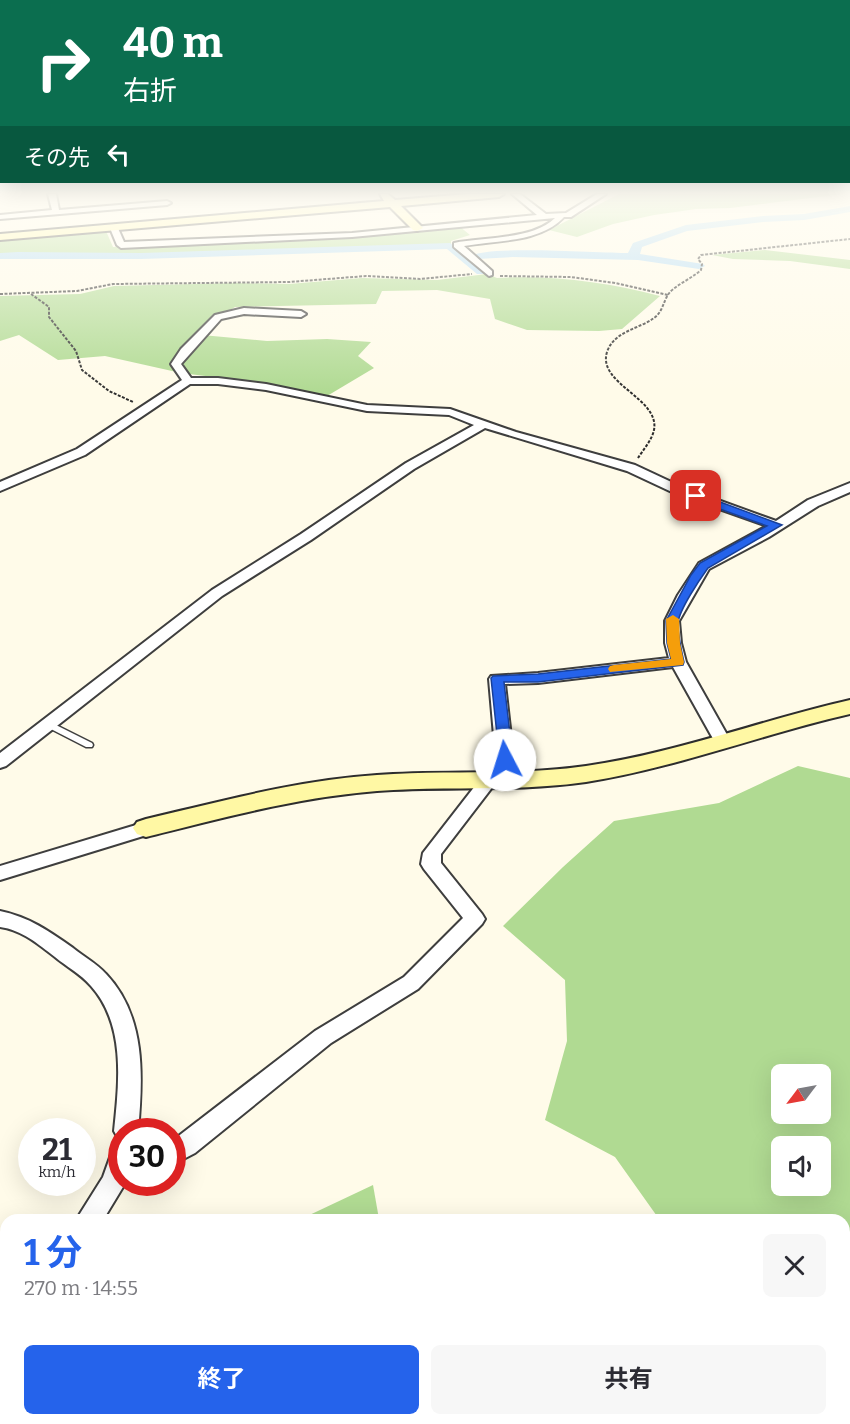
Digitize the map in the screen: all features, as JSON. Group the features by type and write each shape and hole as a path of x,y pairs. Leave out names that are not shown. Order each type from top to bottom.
{"street":[{"path":"475,260 489,273"},
{"path":"188,381 176,364 218,316 244,311 301,314"},
{"path":"0,487 81,452 188,381 236,382 367,408 440,410 459,415 482,425 631,468 678,490 776,525"},
{"path":"0,762 217,593 306,537 410,466 482,425"},
{"path":"722,740 678,662 673,643 672,621 704,566 813,503 850,487"},
{"path":"498,781 497,678 538,678 678,662"},
{"path":"0,873 146,828 320,789 377,783 544,779 629,766 850,707"},
{"path":"186,1146 323,1037 411,983 475,919 431,864 432,853 478,796 498,781"},
{"path":"0,919 17,921 40,934 103,984 126,1031 130,1088 127,1118"},
{"path":"93,1214 108,1194"}],"lane":[{"path":"50,725 89,745"}],"path":[{"path":"631,468 651,437 655,428 654,420 645,406 612,374 606,364 607,351 628,330 658,315 668,295 701,270 702,264 699,260"},
{"path":"0,294 77,291 113,284 289,282 366,276 420,279 489,273 498,276 571,278 615,283 668,295"},
{"path":"30,294 49,307 49,317 76,351 85,374 109,391 148,408"}],"green space":[{"path":"774,260 850,260 850,269"},
{"path":"487,274 497,278 579,281 660,296 622,329 599,331 527,330 495,319 490,299 437,290 382,291 376,304 235,307 225,313 202,335 267,341 327,339 371,342 358,356 374,368 327,396 270,384 181,373 105,356 58,360 19,335 0,341 0,296 80,294 114,286 289,284 362,278 437,280"},
{"path":"798,766 850,778 850,1214 655,1214 615,1157 545,1120 567,1041 565,980 503,926 614,821 719,803"},
{"path":"373,1185 378,1214 312,1214"}],"waterway":[{"path":"467,260 481,272"},
{"path":"661,260 699,266"}],"slow traffic":[{"path":"614,669 678,662 673,643 673,619"}],"route":[{"path":"505,760 497,678 538,678 678,662 673,643 672,621 695,578 704,566 764,534 776,525 696,496"}]}
